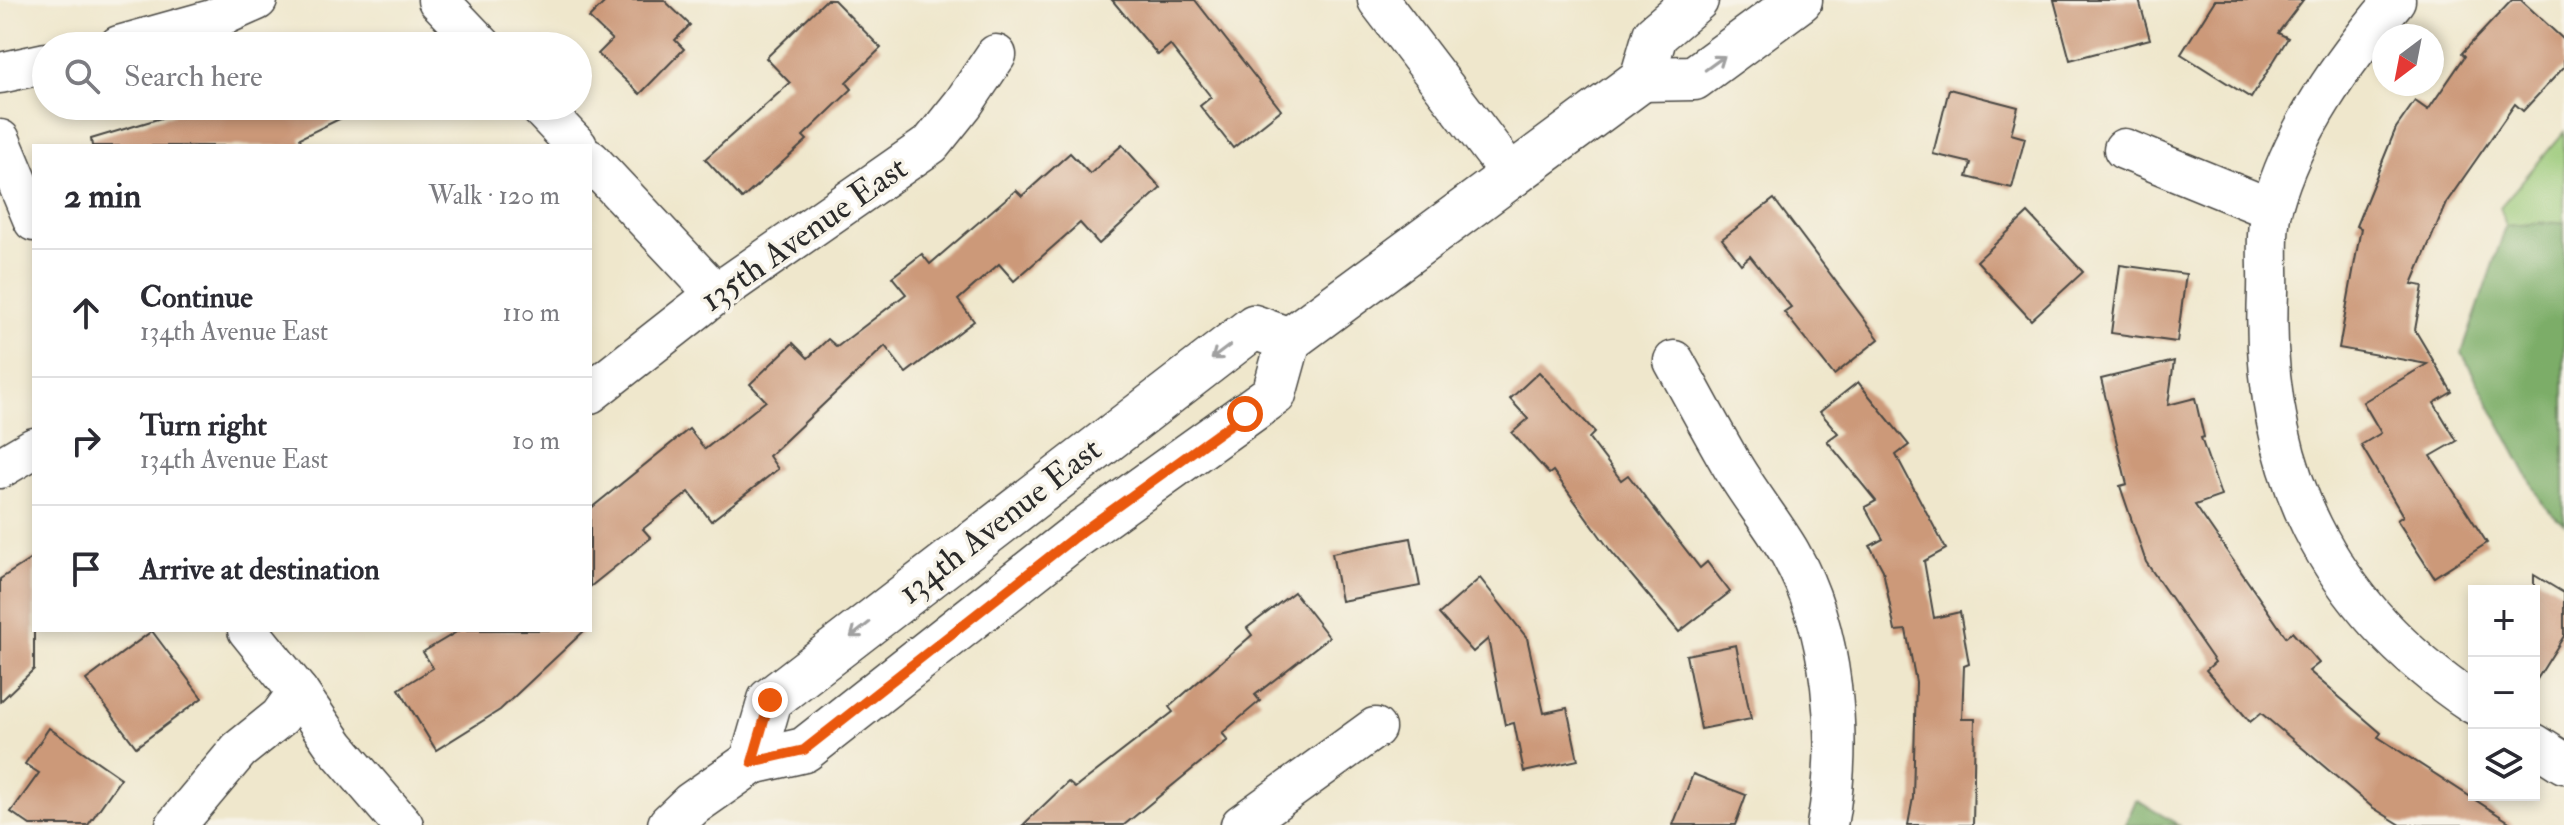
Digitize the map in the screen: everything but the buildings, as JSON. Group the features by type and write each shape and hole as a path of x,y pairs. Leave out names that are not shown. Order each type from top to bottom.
{"street":[{"path":"169,32 212,20 257,0"},
{"path":"438,0 469,32"},
{"path":"1378,0 1513,177"},
{"path":"1642,79 1655,35 1696,0"},
{"path":"1289,340 1642,79 1694,78 1800,0"},
{"path":"2395,0 2344,64 2298,142 2271,209 2267,309 2269,362 2277,422 2308,525 2350,590 2387,632 2422,666 2468,700"},
{"name":"135th Avenue East","path":"592,391 716,294 931,144 996,55"},
{"path":"0,73 32,66"},
{"path":"552,120 575,144"},
{"path":"0,140 32,216"},
{"path":"2124,149 2271,209"},
{"path":"592,162 716,294"},
{"name":"134th Avenue East","path":"670,825 692,804 752,762 804,750 1072,539 1274,394 1289,340 1254,327 770,700 752,762"},
{"path":"1674,361 1734,468 1792,556 1823,639 1832,701 1835,781 1827,825"},
{"path":"0,468 32,449"},
{"path":"250,632 298,692 335,746 403,825"},
{"path":"176,825 239,750 280,717 298,692"},
{"path":"1241,825 1375,728"},
{"path":"2540,748 2564,763"}],"green space":[{"path":"2564,132 2564,222 2506,226 2500,207"},
{"path":"2564,222 2564,524 2544,506 2462,353 2506,226"},
{"path":"2136,800 2179,825 2125,825"}],"route":[{"path":"770,700 752,762 804,750 1072,539 1245,414"}]}
